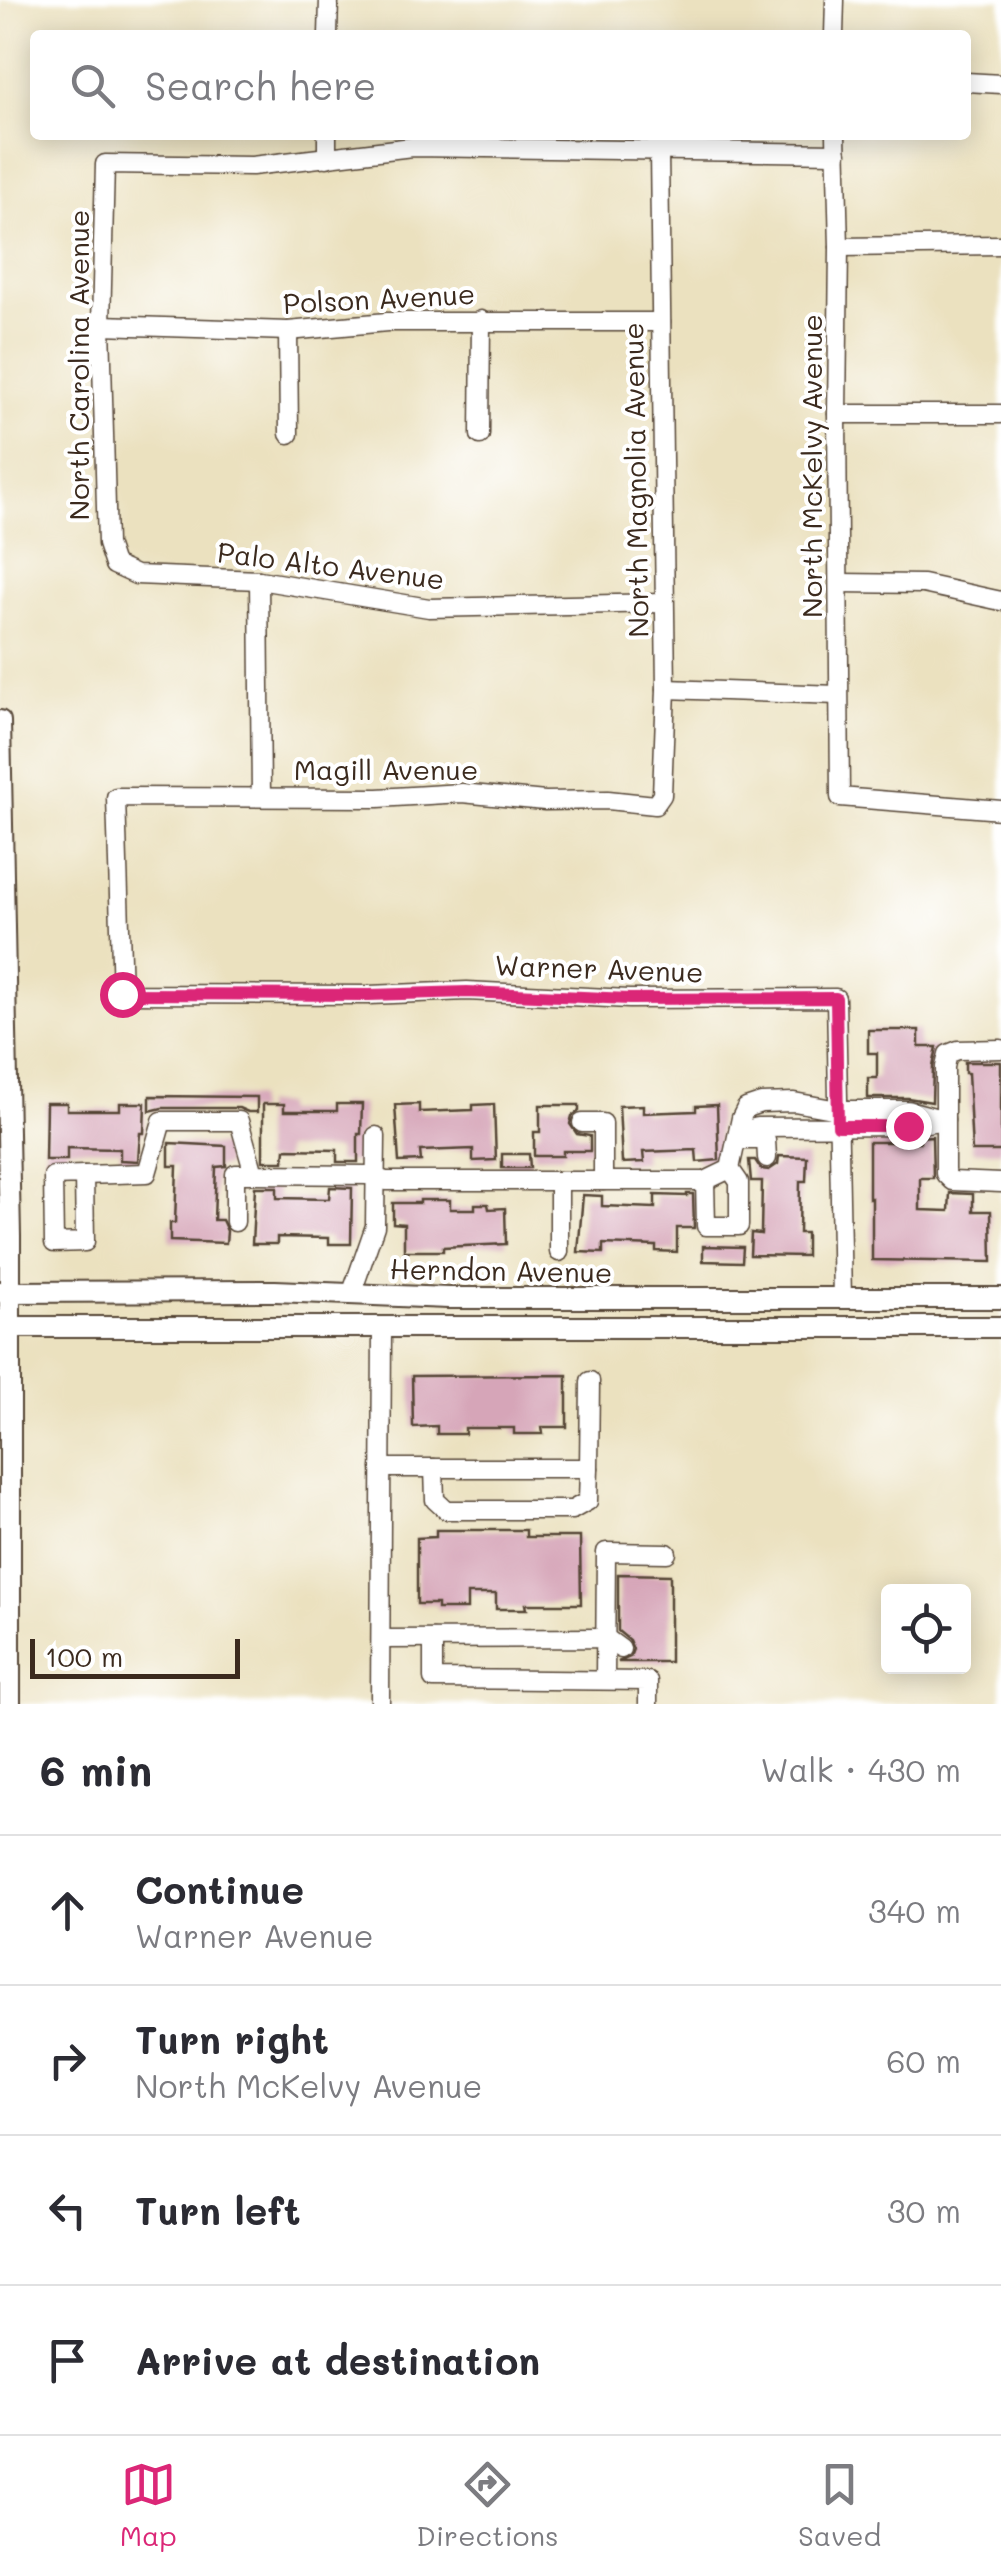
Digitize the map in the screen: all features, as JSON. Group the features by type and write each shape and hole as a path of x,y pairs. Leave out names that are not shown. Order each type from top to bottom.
{"main road":[{"path":"0,721 10,1704"},
{"name":"Herndon Avenue","path":"5,1292 274,1291 448,1298 1001,1298"},
{"path":"632,1326 715,1314 825,1313 842,1299"},
{"path":"846,1326 858,1312 966,1313 1001,1308"},
{"name":"Herndon Avenue","path":"5,1327 1001,1327"}],"street":[{"path":"328,0 328,30"},
{"path":"834,30 835,0"},
{"path":"971,82 1001,84"},
{"path":"327,140 327,158 412,147 518,146 658,152 836,144"},
{"name":"North McKelvy Avenue","path":"836,144 840,797 1001,810"},
{"name":"North Magnolia Avenue","path":"655,805 662,795 664,780 666,688 658,152"},
{"name":"North Carolina Avenue","path":"114,564 107,544 101,325 105,164 252,166 327,158"},
{"path":"839,247 1001,245"},
{"path":"480,435 482,320"},
{"name":"Polson Avenue","path":"101,325 288,331 387,322 660,322"},
{"path":"288,331 289,434"},
{"path":"837,414 1001,414"},
{"name":"Palo Alto Avenue","path":"114,564 136,575 258,580 429,608 664,603"},
{"path":"258,580 261,797"},
{"path":"840,582 923,584 1001,601"},
{"path":"666,688 838,695"},
{"name":"Magill Avenue","path":"122,994 116,797 378,798 462,793 655,805"},
{"name":"Warner Avenue","path":"122,994 467,992 629,999 836,998 838,1118"},
{"path":"1001,1049 958,1050 948,1054 944,1067 945,1174 952,1180 1001,1183"},
{"path":"705,1181 706,1226 739,1226 739,1182 730,1169 746,1108 760,1103 794,1102 838,1118"},
{"path":"738,1137 757,1127 908,1110 945,1120"},
{"path":"838,1118 842,1299"},
{"path":"84,1175 147,1174 162,1121 239,1120 254,1174"},
{"path":"582,1123 602,1123 603,1182"},
{"path":"351,1295 375,1226 376,1136"},
{"path":"738,1137 766,1140 766,1158"},
{"path":"234,1222 234,1174 368,1175 386,1182 705,1181 730,1169"},
{"path":"559,1182 559,1252"},
{"path":"380,1704 382,1328"},
{"path":"434,1468 435,1500 446,1510 572,1510 588,1501 590,1381"},
{"path":"381,1468 589,1468"},
{"path":"615,1662 606,1552 667,1553"},
{"path":"381,1639 433,1639 615,1662 648,1681 648,1704"},
{"path":"433,1639 433,1679 615,1662"}],"building":[{"path":"868,1030 919,1030 919,1047 937,1047 932,1102 868,1098 868,1078 877,1078 877,1053 868,1053"},
{"path":"965,1062 1001,1062 1001,1151 972,1151"},
{"path":"150,1096 257,1097 257,1112 239,1108 150,1111"},
{"path":"46,1103 67,1103 67,1110 120,1110 120,1103 145,1103 138,1161 120,1160 120,1149 67,1148 67,1160 45,1160"},
{"path":"263,1104 284,1104 284,1111 337,1111 337,1104 362,1104 358,1162 337,1162 337,1150 285,1149 284,1161 263,1161"},
{"path":"419,1104 419,1112 473,1110 473,1105 494,1104 496,1160 473,1161 473,1149 420,1151 421,1161 399,1162 395,1105"},
{"path":"540,1105 579,1105 570,1124 577,1134 590,1136 590,1151 534,1156 534,1132 540,1132"},
{"path":"643,1105 643,1113 696,1111 696,1106 717,1105 719,1160 697,1162 696,1150 643,1152 644,1162 622,1163 619,1106"},
{"path":"932,1136 933,1178 920,1178 920,1210 949,1211 950,1193 973,1194 973,1211 991,1211 992,1262 872,1260 869,1142 920,1142 920,1137"},
{"path":"169,1143 226,1146 226,1166 216,1167 214,1220 222,1220 227,1231 226,1243 170,1241 170,1223 175,1223 177,1166 169,1166"},
{"path":"502,1154 529,1154 530,1168 502,1168"},
{"path":"779,1156 807,1157 806,1181 800,1181 799,1233 806,1233 806,1256 750,1255 751,1233 761,1234 762,1181 751,1181 749,1160 769,1170 778,1164"},
{"path":"255,1187 277,1187 277,1198 329,1199 330,1187 352,1188 351,1244 329,1244 329,1238 277,1237 277,1244 252,1244"},
{"path":"693,1194 694,1228 677,1228 677,1252 656,1251 656,1246 603,1244 603,1253 578,1252 583,1195 602,1196 602,1206 655,1208 655,1195"},
{"path":"450,1200 450,1209 475,1209 475,1204 488,1204 489,1209 505,1208 506,1244 404,1251 404,1224 393,1223 393,1203"},
{"path":"703,1246 743,1247 742,1262 703,1261"},
{"path":"567,1375 567,1427 542,1427 543,1434 514,1434 514,1428 465,1428 465,1434 437,1434 437,1426 413,1427 412,1376"},
{"path":"436,1530 526,1530 526,1537 580,1537 581,1604 526,1604 527,1609 496,1609 496,1594 467,1594 467,1609 417,1604 417,1538 436,1537"},
{"path":"618,1574 670,1575 670,1662 618,1662 630,1657 633,1649 618,1631"}],"route":[{"path":"122,994 467,992 629,999 836,998 838,1126 908,1126"}]}
